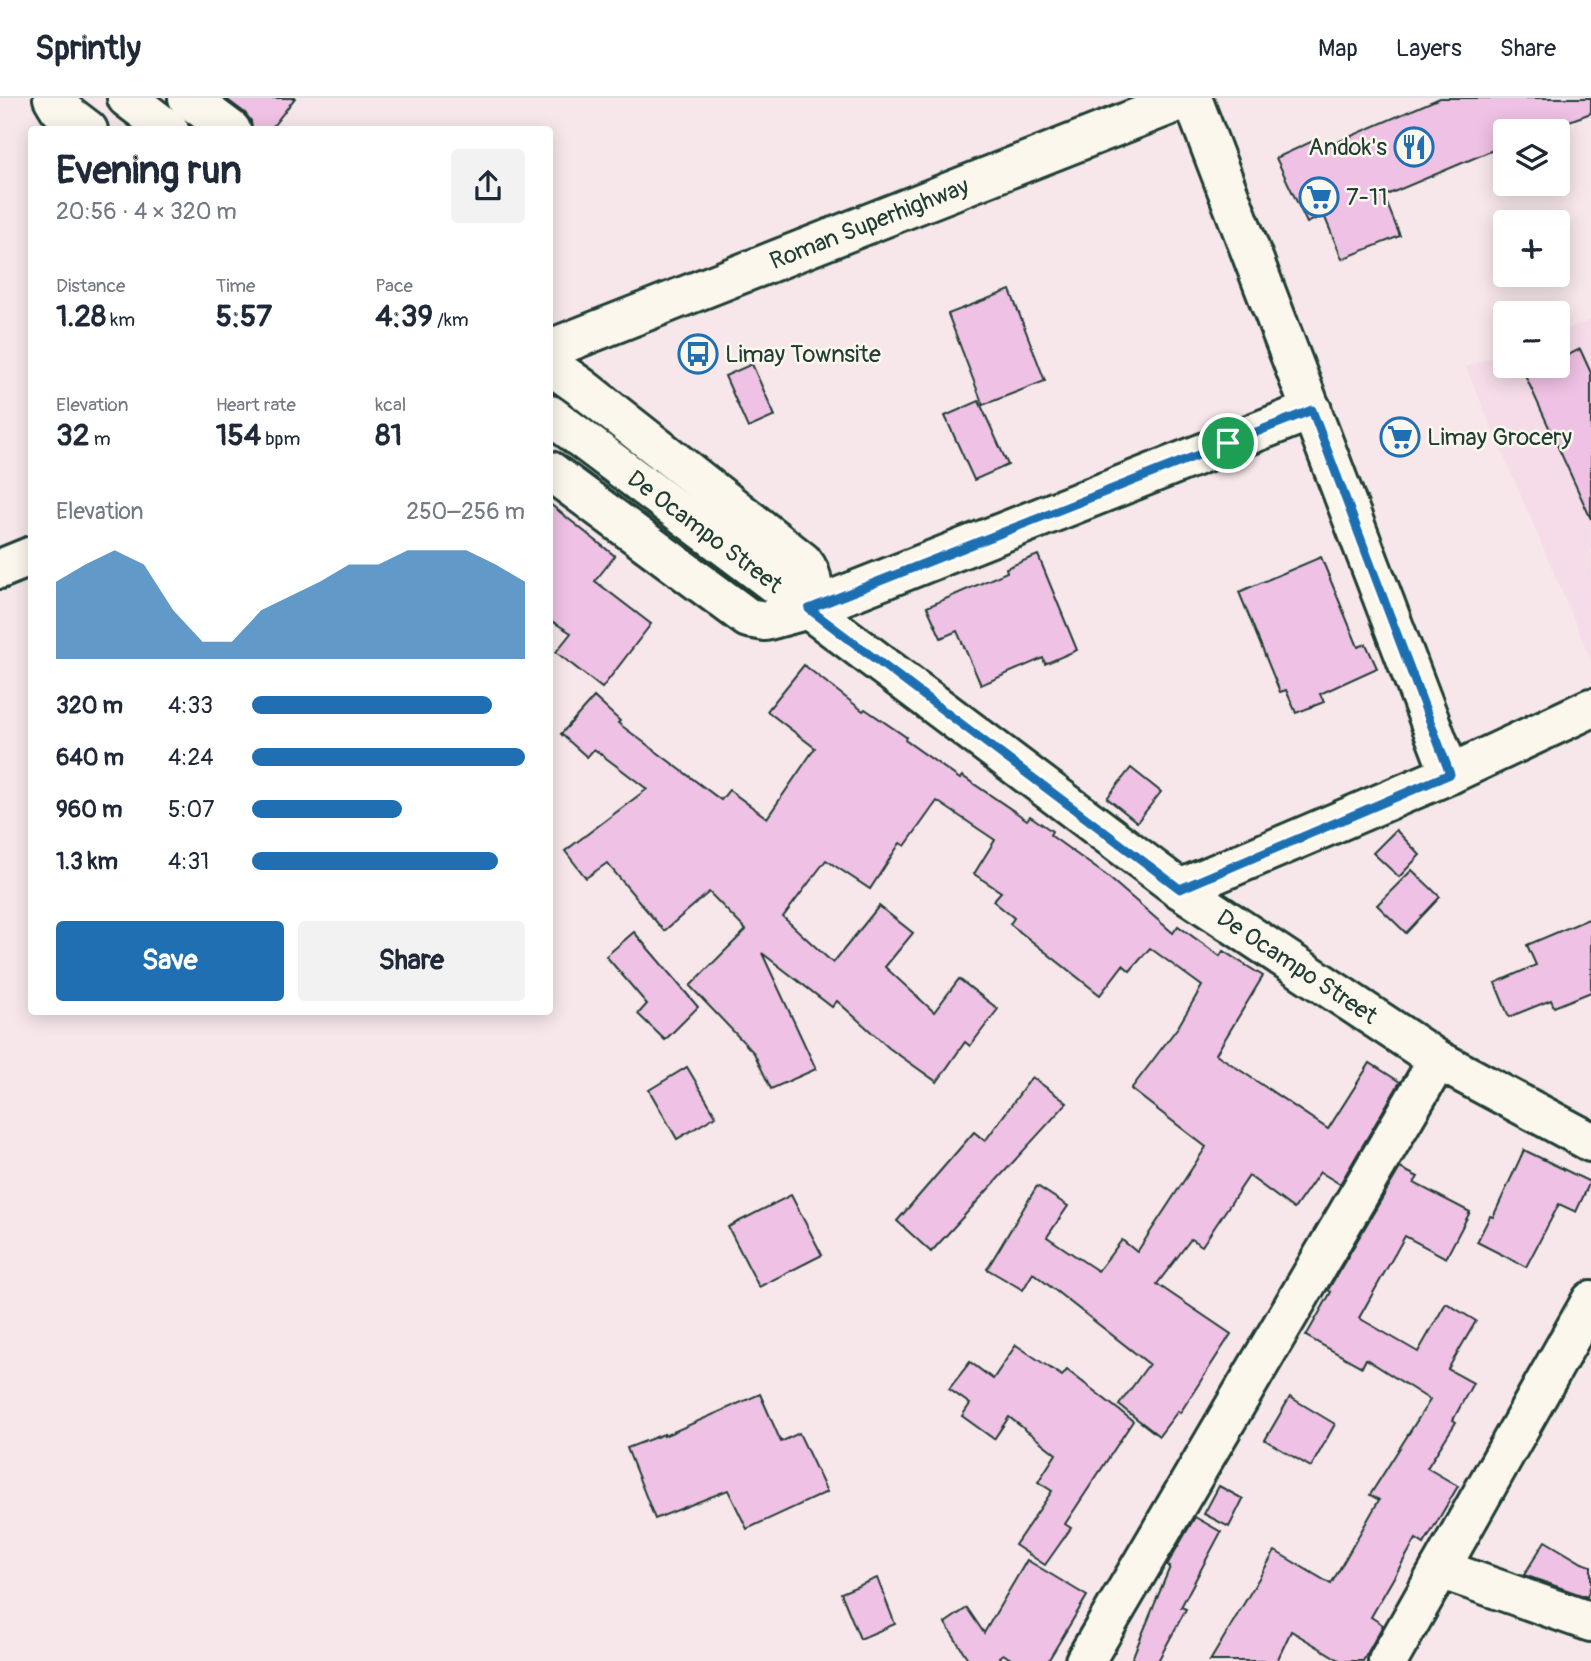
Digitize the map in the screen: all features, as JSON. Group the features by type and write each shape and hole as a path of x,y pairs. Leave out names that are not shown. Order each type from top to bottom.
{"street":[{"path":"52,98 59,108 83,126"},
{"path":"127,98 164,126"},
{"path":"188,98 225,126"},
{"path":"1190,98 1450,774"},
{"name":"Roman Superhighway","path":"553,348 1190,98"},
{"path":"553,367 803,562 811,571 814,581 798,601"},
{"path":"553,473 729,606 748,618 765,621 798,601 1312,410"},
{"name":"De Ocampo Street","path":"553,417 1180,889 1438,1060 1591,1142"},
{"path":"0,569 28,558"},
{"path":"1180,889 1450,774 1591,708"},
{"path":"1085,1661 1438,1060"},
{"path":"1388,1661 1591,1301"},
{"path":"1440,1569 1591,1622"}],"shaded area":[{"path":"1591,320 1591,660 1466,367 1493,357 1493,378 1570,378 1570,328"}],"building":[{"path":"225,98 295,98 273,126 252,126 245,113"},
{"path":"1440,98 1591,98 1591,113 1570,121 1493,119 1493,150 1384,196 1400,236 1342,259 1324,215 1307,223 1276,158 1315,140 1319,150"},
{"path":"1010,290 1045,381 983,405 948,314"},
{"path":"1580,349 1591,373 1591,519 1526,378 1570,378 1570,354"},
{"path":"752,364 775,416 748,428 725,376"},
{"path":"979,401 1008,465 974,480 945,416"},
{"path":"553,506 615,556 595,581 651,624 602,688 556,652 571,633 553,622"},
{"path":"1038,555 1077,650 1045,664 1043,658 981,685 957,631 941,638 927,607 1007,572 1006,568"},
{"path":"1321,557 1358,647 1366,644 1377,668 1320,694 1324,702 1296,713 1286,690 1280,692 1239,592"},
{"path":"804,665 863,711 865,709 906,737 905,740 960,779 962,776 1027,820 1030,816 1052,831 1050,835 1107,876 1173,933 1178,926 1220,956 1223,951 1263,976 1216,1054 1328,1129 1370,1063 1400,1082 1340,1184 1320,1172 1294,1209 1249,1176 1202,1246 1191,1239 1157,1284 1231,1334 1180,1413 1178,1411 1159,1436 1119,1405 1149,1364 1033,1273 1023,1290 987,1269 1037,1186 1068,1206 1047,1237 1098,1271 1122,1240 1137,1252 1206,1147 1131,1089 1178,1027 1202,986 1150,948 1130,971 1123,965 1100,995 1010,924 1014,918 993,901 1001,892 974,874 995,840 937,801 905,846 900,843 870,889 826,860 783,917 833,963 879,906 913,933 885,967 934,1012 959,979 998,1009 970,1046 965,1042 937,1082 889,1048 837,1001 832,1007 762,953 816,1069 771,1089 754,1053 690,986 746,930 709,892 664,931 607,863 586,878 565,851 647,789 594,749 587,757 561,734 594,697 620,721 618,723 721,800 729,790 767,818 815,748 767,711"},
{"path":"1131,768 1161,792 1137,822 1107,798"},
{"path":"1396,830 1420,855 1399,877 1373,853"},
{"path":"1412,870 1440,897 1406,933 1377,905"},
{"path":"1591,918 1591,992 1554,1007 1551,1000 1509,1017 1495,983 1536,965 1527,945"},
{"path":"634,932 698,1007 665,1040 638,1014 647,1004 606,956"},
{"path":"687,1067 716,1116 677,1139 649,1090"},
{"path":"1032,1077 1067,1103 931,1252 897,1221 974,1132 985,1141"},
{"path":"1524,1150 1590,1182 1576,1212 1559,1204 1526,1267 1477,1242 1490,1216 1493,1217"},
{"path":"1400,1168 1418,1177 1414,1183 1470,1212 1446,1258 1405,1236 1359,1318 1418,1352 1446,1303 1476,1321 1448,1369 1473,1383 1453,1420 1456,1422 1427,1468 1458,1486 1424,1544 1416,1539 1371,1617 1383,1625 1363,1661 1341,1661 1291,1631 1277,1661 1210,1661 1275,1551 1331,1584 1379,1500 1370,1495 1430,1400 1366,1359 1362,1367 1306,1336 1331,1292 1328,1290"},
{"path":"791,1195 822,1255 759,1287 728,1227"},
{"path":"1016,1345 1062,1376 1067,1370 1133,1421 1065,1524 1071,1528 1045,1565 1015,1545 1052,1491 1038,1482 1056,1454 1009,1417 994,1439 962,1416 970,1404 949,1389 970,1362 993,1379"},
{"path":"760,1394 781,1442 799,1433 827,1492 747,1529 728,1490 655,1519 627,1448 664,1436"},
{"path":"1290,1397 1335,1424 1311,1467 1265,1440"},
{"path":"1219,1486 1243,1499 1229,1527 1204,1514"},
{"path":"1195,1517 1221,1532 1181,1607 1186,1609 1158,1661 1131,1661 1170,1567 1167,1565"},
{"path":"1545,1541 1591,1566 1591,1585 1587,1597 1524,1575"},
{"path":"1027,1560 1087,1596 1048,1661 1014,1661 1003,1654 999,1657 1002,1661 967,1661 945,1623 967,1608 984,1633"},
{"path":"877,1578 895,1624 860,1639 841,1593"}],"place":[{"name":"Andok's","path":"1414,147"},
{"name":"7-11","path":"1319,197"},
{"name":"Limay Townsite","path":"698,354"},
{"name":"Limay Grocery","path":"1400,437"}],"route":[{"path":"1312,410 1450,774 1180,889 809,609 1061,509 1228,443 1312,410"}]}
